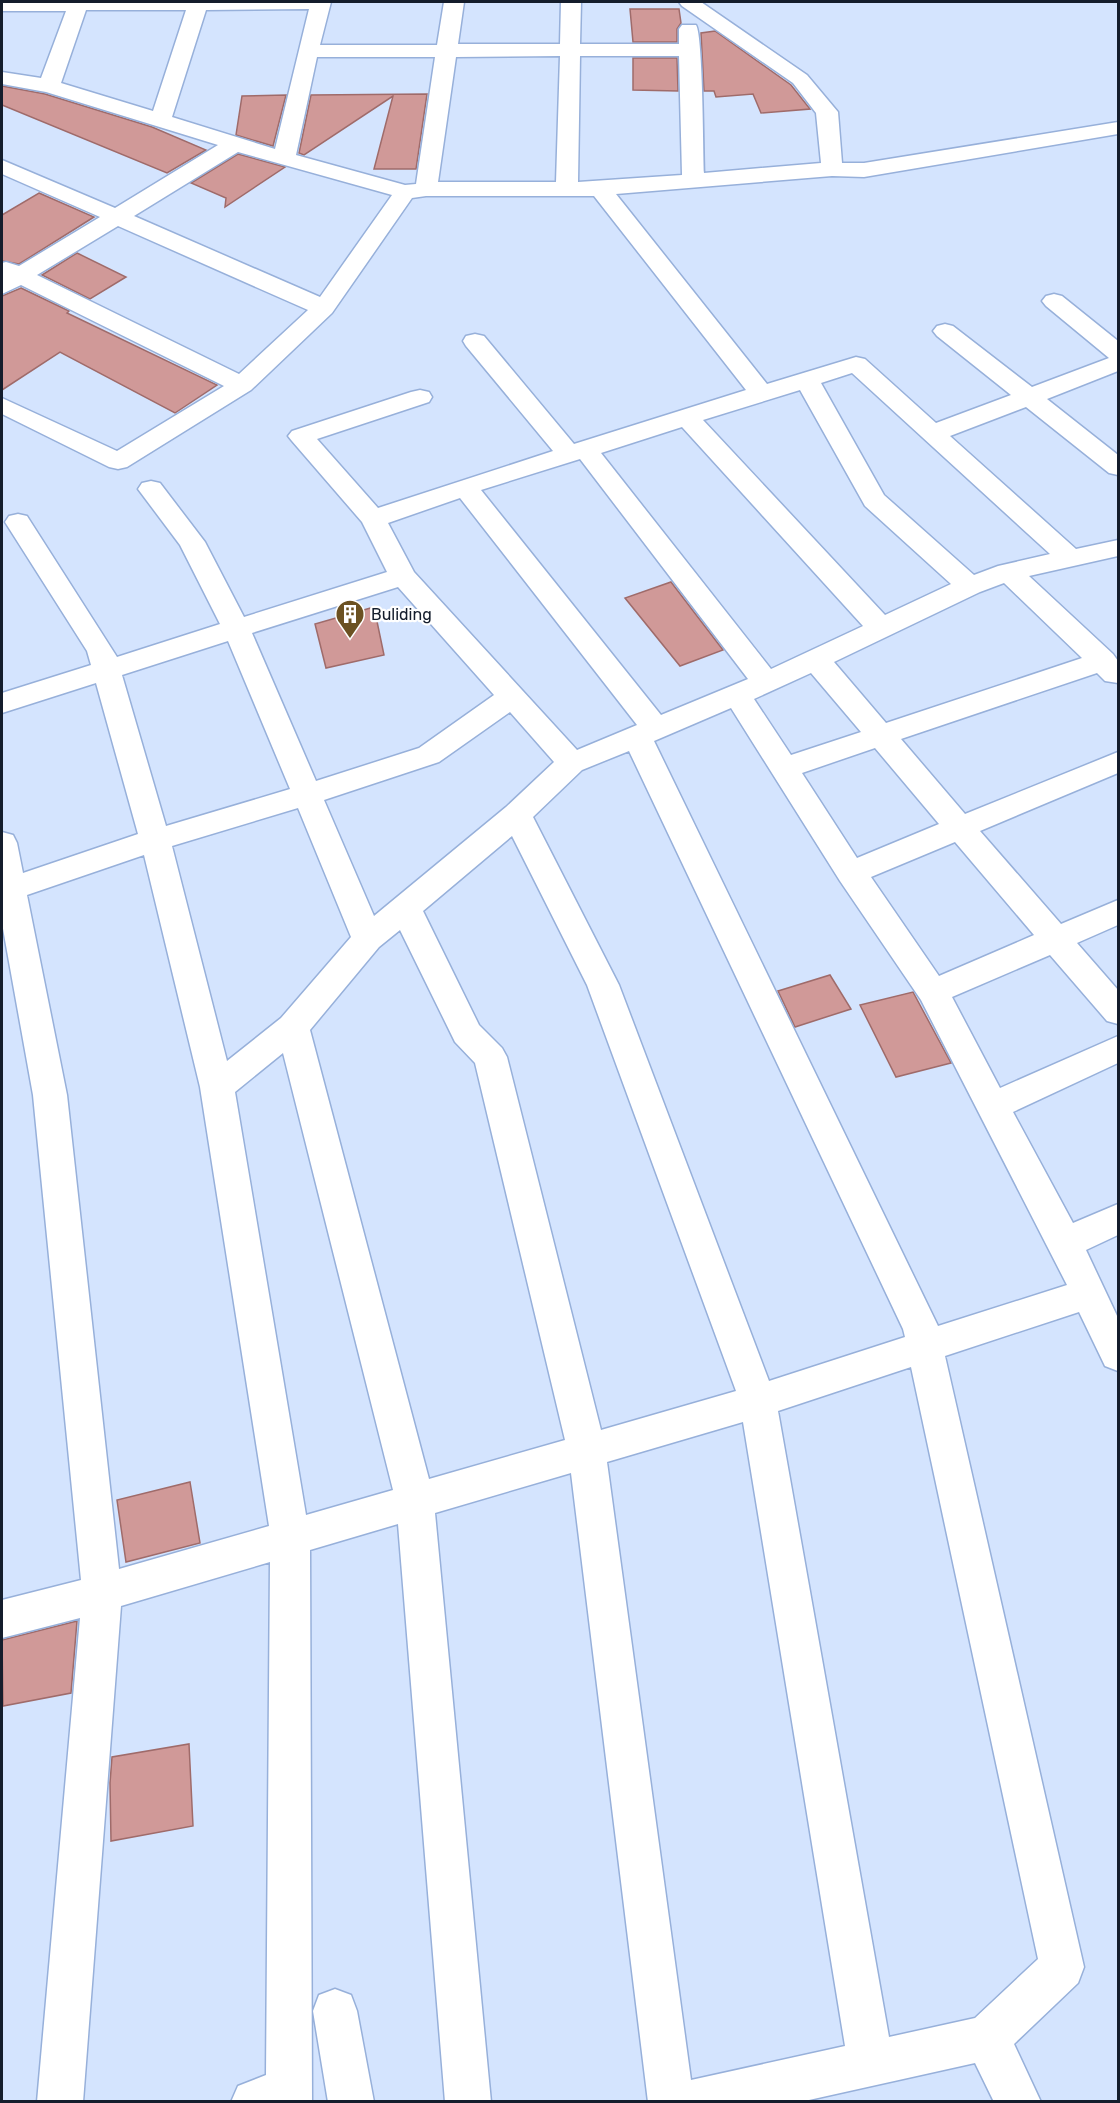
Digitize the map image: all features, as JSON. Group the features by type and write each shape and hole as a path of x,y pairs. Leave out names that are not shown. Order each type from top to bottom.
{"street":[{"path":"2,5 321,2 284,159"},
{"path":"2,405 118,461 242,385 324,308 415,191 447,51 454,2"},
{"path":"567,189 571,2"},
{"path":"688,2 693,180"},
{"path":"688,2 800,79 826,112 832,169"},
{"path":"49,86 78,3"},
{"path":"161,120 197,3"},
{"path":"308,51 691,50"},
{"path":"2,78 49,86 284,159 415,191 600,189 832,169 864,170 1119,128"},
{"path":"8,277 118,216 235,144"},
{"path":"2,166 324,308"},
{"path":"600,189 762,394"},
{"path":"8,277 242,385"},
{"path":"1054,302 1119,353"},
{"path":"945,331 1119,467"},
{"path":"475,341 577,451 752,689 784,768 851,873 933,992 1065,1243 1119,1355"},
{"path":"932,434 1119,363"},
{"path":"373,519 577,451 856,364 1070,558"},
{"path":"807,380 874,500 970,586"},
{"path":"420,397 301,436 373,519 403,576 572,763"},
{"path":"687,418 880,627"},
{"path":"465,487 646,733 921,1329 1062,1967 987,2038 872,2063 798,2090 693,2102"},
{"path":"151,489 192,542 236,628 368,939"},
{"path":"18,522 101,651 155,840 217,1087 290,1537 278,2098"},
{"path":"217,1087 293,1027 368,939 516,815 572,763 752,689 970,586 1008,572 1119,548"},
{"path":"1008,572 1111,669"},
{"path":"2,703 403,576"},
{"path":"815,659 1119,1012"},
{"path":"784,768 880,736 1111,669"},
{"path":"6,890 155,840 307,795 429,755 512,697"},
{"path":"851,873 1119,762"},
{"path":"516,815 603,985 758,1401 872,2063"},
{"path":"2,843 6,890 50,1095 102,1592 60,2102"},
{"path":"406,909 467,1032 490,1058 587,1451 671,2102"},
{"path":"933,992 1119,912"},
{"path":"293,1027 415,1501 468,2102"},
{"path":"993,1106 1119,1049"},
{"path":"1065,1243 1119,1219"},
{"path":"2,1619 53,1607 758,1401 1089,1293"},
{"path":"335,2011 351,2102"},
{"path":"987,2038 1018,2102"}],"building":[{"path":"630,9 679,9 681,23 677,29 677,42 633,42"},
{"path":"715,31 791,85 810,109 761,113 753,94 716,97 714,91 704,91 701,33"},
{"path":"633,58 677,58 678,91 633,90"},
{"path":"2,86 45,94 152,127 206,150 167,173 2,105"},
{"path":"427,94 416,169 374,169 393,96 304,155 299,153 311,95"},
{"path":"286,95 273,146 236,135 242,96"},
{"path":"238,154 285,167 225,207 226,198 191,183"},
{"path":"39,193 94,217 19,264 2,261 2,215"},
{"path":"77,253 126,277 90,299 42,275"},
{"path":"21,288 69,311 67,313 217,385 175,413 60,352 2,390 2,296"},
{"path":"671,582 723,650 680,666 625,598"},
{"name":"Buliding","path":"374,607 384,655 326,668 315,624"},
{"path":"830,975 851,1009 795,1027 778,991"},
{"path":"913,992 951,1063 896,1077 860,1005"},
{"path":"190,1482 200,1543 126,1562 117,1500"},
{"path":"77,1621 71,1693 3,1706 2,1640"},
{"path":"189,1744 193,1826 111,1841 112,1757"}],"place":[{"name":"Buliding","path":"350,640"}]}
